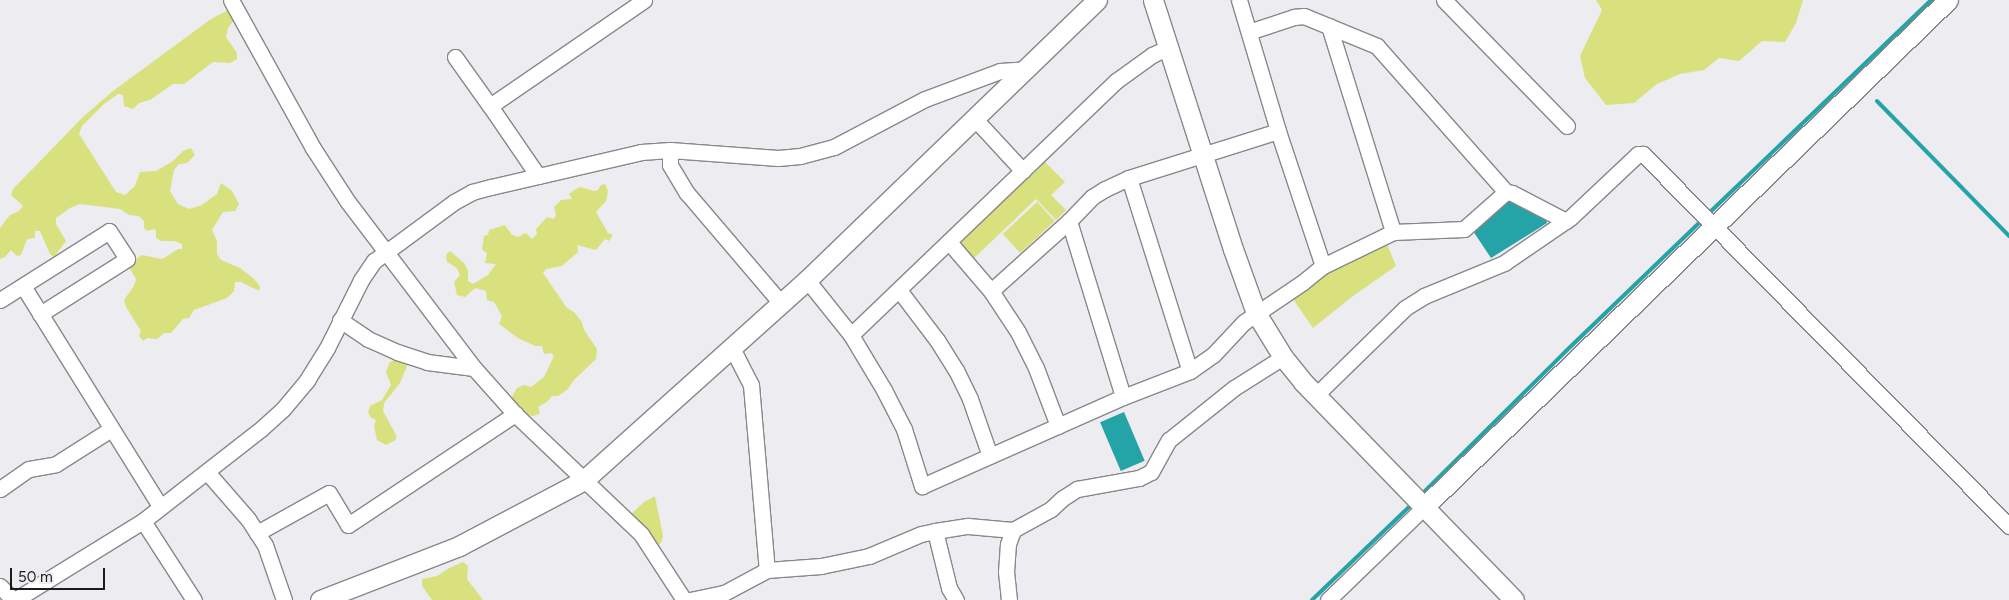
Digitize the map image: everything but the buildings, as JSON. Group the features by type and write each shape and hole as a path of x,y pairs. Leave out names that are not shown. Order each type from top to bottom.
{"street":[{"path":"231,0 313,148 348,202 474,368 515,414 641,534 684,600"},
{"path":"490,106 644,0"},
{"path":"320,600 459,546 584,480 807,280 1097,0"},
{"path":"1153,0 1233,249 1256,313 1283,357 1316,395 1514,600"},
{"path":"1239,0 1278,131 1323,266"},
{"path":"1444,0 1568,126"},
{"path":"1328,600 1948,0"},
{"path":"1249,32 1294,17 1304,16 1378,46 1506,192 1512,193 1566,221"},
{"path":"1329,26 1393,232"},
{"path":"851,336 1116,81 1152,55 1169,47"},
{"path":"455,57 538,176"},
{"path":"0,586 14,600 32,596 143,521 160,506 207,472 283,409 307,380 328,348 361,280 374,261 386,250 454,202 472,192 641,152 670,150 778,158 800,156 834,147 925,99 1000,71 1026,69"},
{"path":"974,118 1023,171"},
{"path":"990,291 1069,221 1092,197 1105,189 1129,178 1278,131"},
{"path":"670,150 670,165 687,194 781,303"},
{"path":"1316,395 1405,308 1424,296 1504,263 1566,221 1638,154 1643,154 1716,225 2009,526"},
{"path":"1129,178 1190,371"},
{"path":"807,280 851,336 884,390 904,429 922,486 1123,397 1190,371 1213,355 1244,322 1323,266 1393,232 1464,229 1506,192"},
{"path":"1069,221 1123,397"},
{"path":"0,300 109,231 127,259 40,314"},
{"path":"949,242 990,291 1018,332 1058,426"},
{"path":"23,286 160,506"},
{"path":"899,290 937,340 956,370 970,399 990,456"},
{"path":"340,320 368,339 397,352 426,362 474,368"},
{"path":"732,348 751,385 767,570"},
{"path":"690,600 724,593 767,570 821,566 869,556 920,534 968,526 1013,530 1051,509 1077,489 1138,478 1151,472 1170,440 1234,388 1283,357"},
{"path":"257,533 329,493 348,525 515,414"},
{"path":"0,489 29,469 56,464 111,429"},
{"path":"207,472 248,518 264,545 284,600"},
{"path":"143,521 194,600"},
{"path":"1009,600 1006,572 1008,544 1013,530"},
{"path":"935,532 949,588 956,600"}],"green space":[{"path":"1596,0 1803,0 1796,23 1785,42 1762,41 1739,61 1719,58 1704,70 1680,74 1657,84 1634,103 1606,105 1585,78 1580,56 1602,10"},
{"path":"228,10 235,19 228,28 226,37 237,53 237,59 230,63 213,62 184,84 173,84 150,100 139,103 133,109 124,106 123,95 118,94 104,104 82,126 79,134 116,192 125,195 135,186 140,172 156,171 173,161 183,151 191,148 195,155 187,163 179,164 174,170 170,191 178,204 189,209 202,205 217,194 221,183 232,191 239,204 235,211 223,212 212,230 217,241 217,254 221,260 240,268 253,278 260,286 259,291 241,282 235,282 234,291 227,298 194,310 189,318 183,319 171,333 164,333 157,339 147,338 143,341 139,336 141,331 126,307 124,300 134,286 136,279 127,264 142,255 162,259 178,249 182,249 182,244 174,241 161,241 156,238 156,231 154,229 147,231 144,228 144,221 139,216 129,215 120,209 80,204 70,208 56,218 56,224 66,241 54,257 50,254 40,231 35,231 35,238 27,239 21,255 17,256 11,250 5,257 0,259 0,228 10,215 19,211 23,206 11,195 13,189 84,116 113,91 211,19"},
{"path":"1043,160 1065,182 1051,195 1066,210 1056,220 1036,199 972,260 960,248 960,240"},
{"path":"605,184 608,191 606,201 596,212 608,233 613,235 609,241 605,239 596,250 577,245 578,252 562,266 546,269 543,273 567,308 574,312 582,322 584,330 597,349 596,359 574,380 567,390 558,396 552,396 547,402 538,407 540,413 534,416 525,415 511,399 517,388 524,385 531,387 544,377 554,356 551,353 544,354 542,346 535,346 518,338 499,324 502,316 494,302 487,300 486,291 475,288 465,297 457,295 454,282 460,275 457,268 447,262 446,255 450,251 465,264 468,271 468,281 473,284 488,275 496,264 485,263 487,253 482,250 484,236 488,235 489,230 505,225 512,235 518,237 526,233 532,239 537,234 536,229 547,217 554,219 556,215 554,207 561,200 572,199 569,194 574,190 580,187 594,191"},
{"path":"1037,202 1055,221 1020,253 1003,234"},
{"path":"1387,244 1396,266 1353,296 1313,328 1291,296 1327,272"},
{"path":"397,359 408,364 400,383 384,403 383,411 396,435 396,440 386,445 377,440 374,426 376,420 371,418 368,412 370,406 382,400 391,385 386,372 390,362"},
{"path":"655,496 663,536 661,543 655,547 629,516 644,502"},
{"path":"463,562 468,566 467,579 483,600 432,600 422,586 422,579 437,576"}],"water":[{"path":"1513,200 1546,220 1547,223 1491,258 1473,231 1507,202"},
{"path":"1124,412 1145,461 1121,471 1100,422"}],"waterway":[{"path":"1708,214 1931,0"},
{"path":"1877,101 2009,236"},
{"path":"1420,496 1703,219"},
{"path":"1312,600 1413,503"}]}
